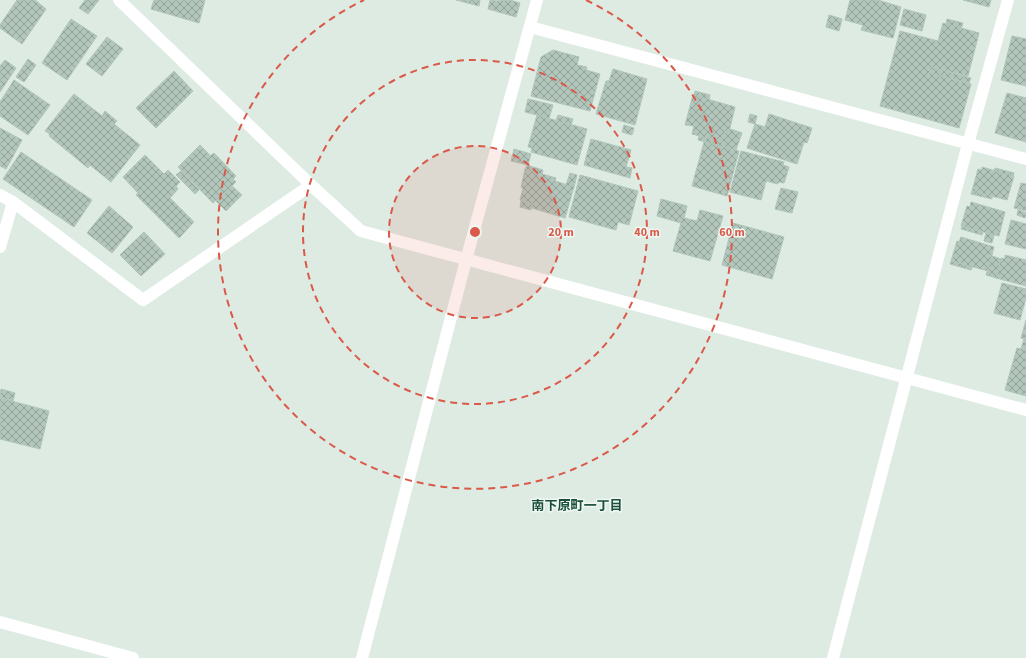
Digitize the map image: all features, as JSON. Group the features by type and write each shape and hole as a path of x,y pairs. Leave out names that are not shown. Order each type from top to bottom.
{"street":[{"path":"119,0 311,185 361,231 1026,410"},
{"path":"362,658 466,260 537,0"},
{"path":"834,658 968,144 1008,0"},
{"path":"530,27 1026,159"},
{"path":"0,195 12,202 143,300 311,185"},
{"path":"0,247 12,202"},
{"path":"0,622 133,658"}],"building":[{"path":"17,0 35,0 46,9 22,44 0,28 0,25"},
{"path":"85,0 99,0 88,14 79,8"},
{"path":"154,0 205,0 199,23 151,9"},
{"path":"456,0 480,0 479,6"},
{"path":"490,0 510,0 520,3 516,17 488,9"},
{"path":"850,0 878,0 901,7 893,38 861,30 863,25 845,20"},
{"path":"963,0 991,0 989,7"},
{"path":"904,9 926,15 922,31 900,25"},
{"path":"829,15 842,19 839,31 826,27"},
{"path":"71,19 97,36 67,80 42,63"},
{"path":"947,19 963,23 961,29 946,24"},
{"path":"943,23 979,33 968,76 931,67 929,73 971,84 959,128 880,106 900,31 938,41"},
{"path":"1012,36 1026,39 1026,86 1001,80"},
{"path":"107,37 123,49 102,76 86,64"},
{"path":"553,50 579,57 577,65 587,67 586,70 600,74 590,111 531,96 541,57"},
{"path":"28,59 36,65 24,82 16,77"},
{"path":"5,60 16,68 0,92 0,66"},
{"path":"931,67 971,78 969,83 929,73"},
{"path":"613,69 647,79 635,125 596,114 606,81 609,81"},
{"path":"174,71 193,91 156,128 136,108"},
{"path":"14,80 50,105 28,135 0,116 0,102"},
{"path":"695,91 710,95 709,100 694,96"},
{"path":"1007,93 1026,98 1026,142 995,133"},
{"path":"74,94 102,116 105,111 117,121 114,124 140,145 111,182 90,165 88,168 45,131"},
{"path":"693,95 735,107 729,132 725,131 722,142 692,134 694,126 685,125"},
{"path":"528,99 553,105 549,118 525,112"},
{"path":"750,114 757,116 755,124 748,122"},
{"path":"769,114 812,128 807,143 804,142 797,164 747,148 755,124 765,127"},
{"path":"537,115 587,129 577,165 531,152 532,148 528,147"},
{"path":"558,115 573,119 571,125 556,121"},
{"path":"624,125 634,128 632,135 622,132"},
{"path":"0,128 22,140 6,169 0,166"},
{"path":"730,129 742,133 736,150 698,140 699,136 722,142 725,131 729,132"},
{"path":"591,139 631,150 626,167 632,168 630,178 584,165"},
{"path":"704,142 739,151 727,196 692,186"},
{"path":"200,145 236,182 213,203 178,167"},
{"path":"514,149 531,154 528,165 511,161"},
{"path":"741,151 784,162 783,165 789,167 784,183 778,182 778,184 766,181 761,200 730,192"},
{"path":"21,152 92,200 74,227 3,179"},
{"path":"214,153 236,176 233,179 210,156"},
{"path":"145,155 164,174 168,170 180,182 176,186 178,189 170,198 194,222 179,238 136,195 138,193 123,177"},
{"path":"527,165 543,170 542,174 525,169"},
{"path":"982,167 1014,176 1007,200 972,191 978,169 982,170"},
{"path":"995,168 1014,173 1013,176 994,171"},
{"path":"525,169 556,178 555,181 574,187 565,218 532,208 532,204 520,200"},
{"path":"181,171 199,190 195,194 176,175"},
{"path":"570,173 577,175 574,187 566,185"},
{"path":"580,175 638,191 629,225 618,222 616,230 569,217"},
{"path":"1021,183 1026,184 1026,211 1014,208"},
{"path":"232,186 242,195 226,211 216,201"},
{"path":"781,188 798,192 792,213 775,209"},
{"path":"972,191 992,196 992,199 971,194"},
{"path":"661,199 687,206 684,218 697,221 700,210 723,216 710,261 673,251 681,223 657,216"},
{"path":"521,201 532,204 531,210 520,207"},
{"path":"971,202 1005,212 999,236 961,226 967,206 970,207"},
{"path":"109,206 133,227 112,253 87,233"},
{"path":"1018,210 1026,213 1025,218 1017,215"},
{"path":"1011,220 1026,224 1026,249 1005,244"},
{"path":"733,223 784,237 772,279 722,265"},
{"path":"962,227 983,232 982,235 961,229"},
{"path":"144,232 165,254 141,276 120,255"},
{"path":"986,233 994,235 992,243 984,241"},
{"path":"961,237 994,247 988,271 951,261 957,241 959,242"},
{"path":"1005,255 1026,260 1026,286 996,278 1001,258 1005,259"},
{"path":"992,256 1001,259 996,278 986,275"},
{"path":"951,261 972,267 971,270 950,264"},
{"path":"1002,283 1026,289 1026,298 1020,320 994,313"},
{"path":"1026,320 1026,396 1005,390 1017,348 1021,349 1024,339 1021,338"},
{"path":"1,389 15,393 13,401 0,397"},
{"path":"0,398 49,411 40,449 0,439"}],"district":[{"name":"南下原町一丁目","path":"577,505"}]}
